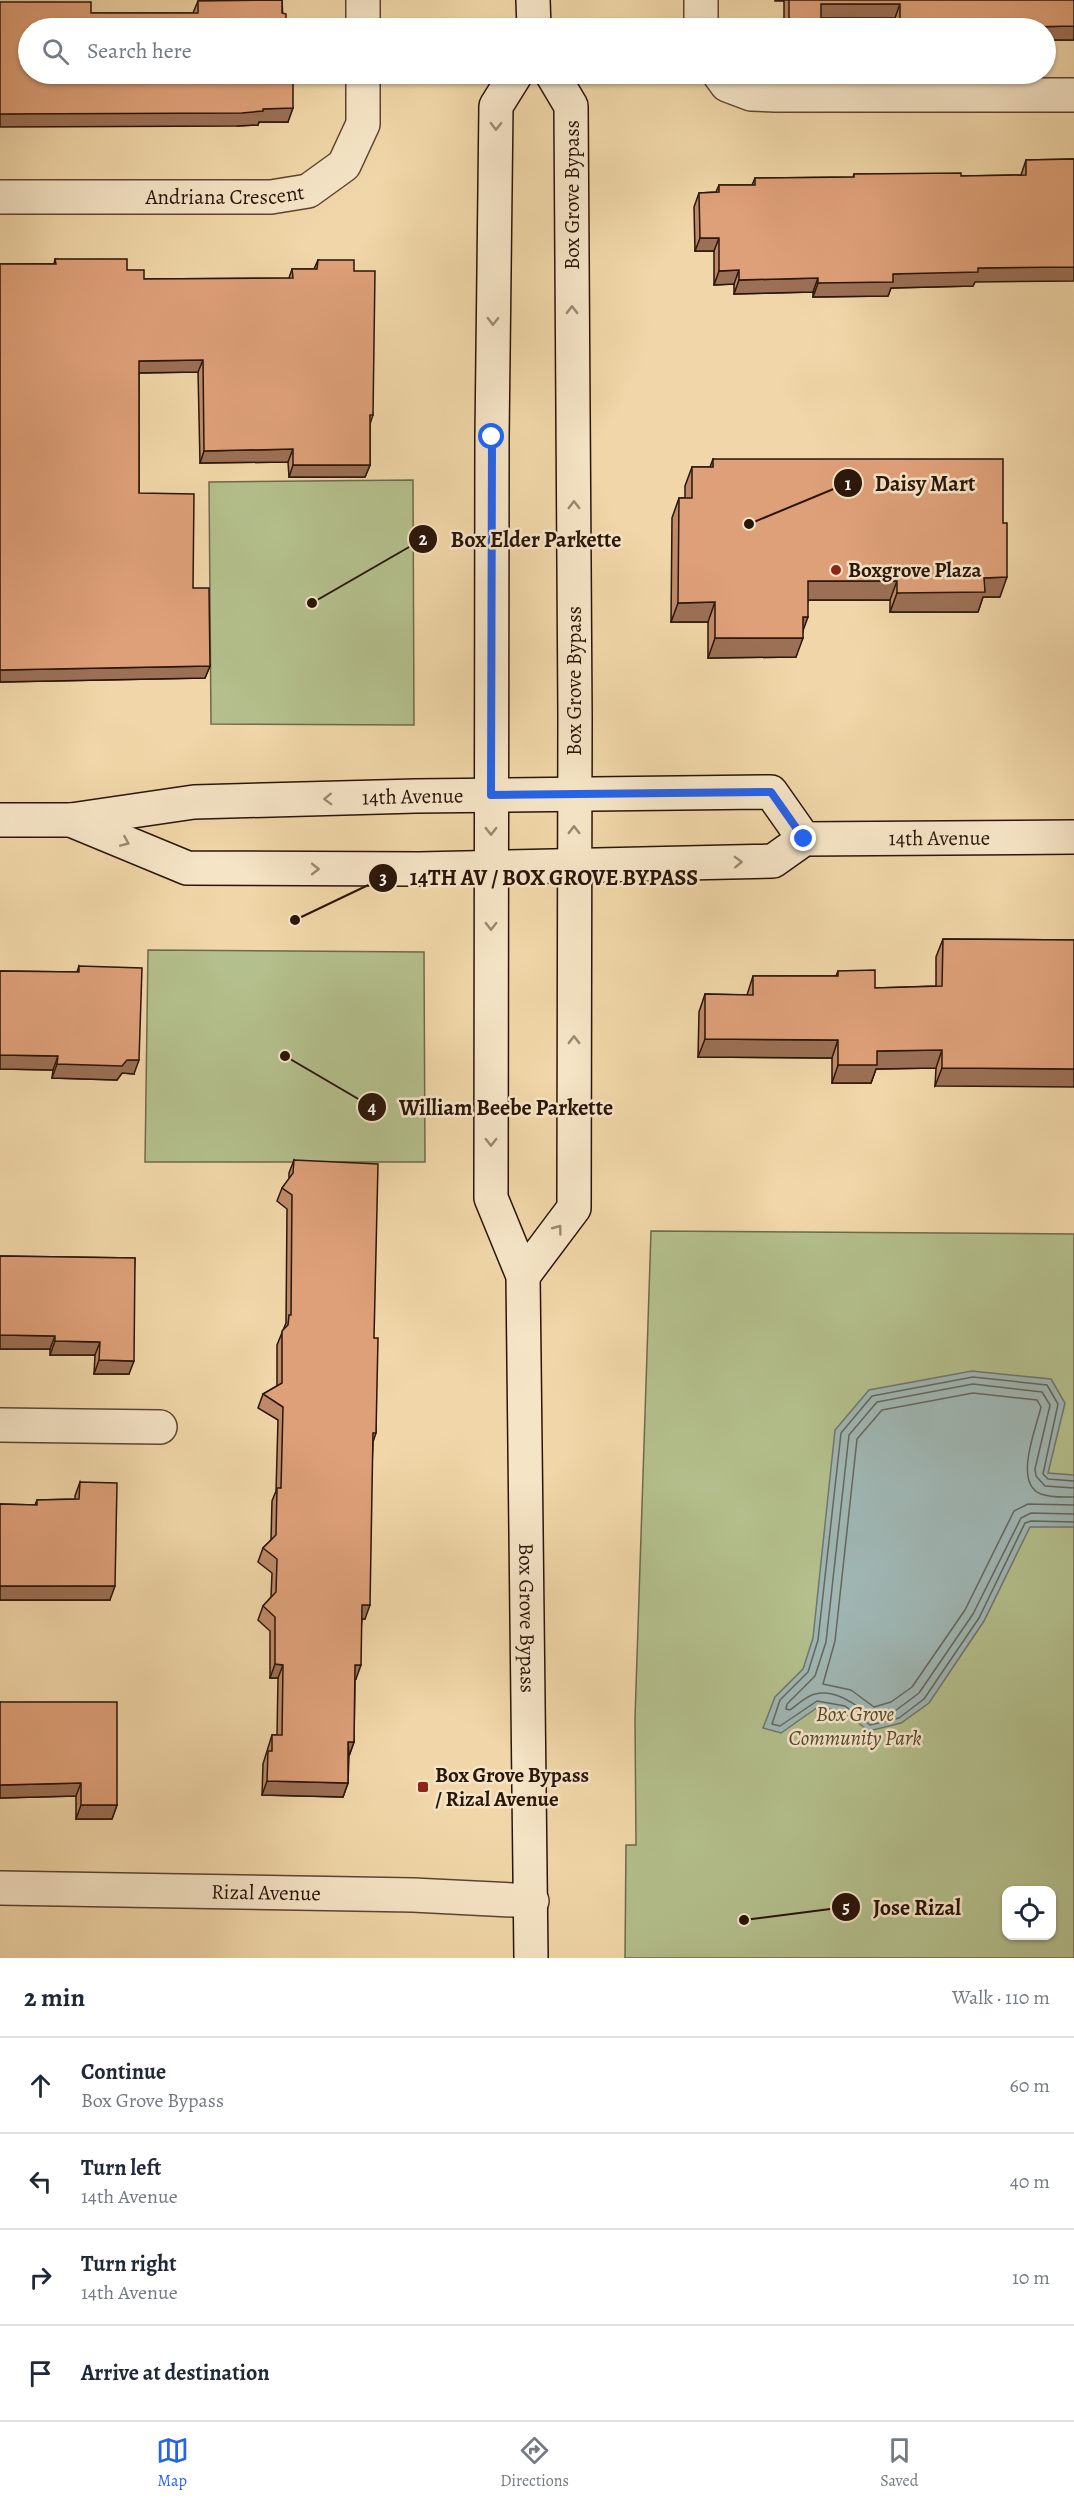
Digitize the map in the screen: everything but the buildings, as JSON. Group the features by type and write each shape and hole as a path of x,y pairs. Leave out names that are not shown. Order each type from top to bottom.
{"main road":[{"path":"363,0 363,18"},
{"path":"533,0 534,18"},
{"path":"701,0 701,18"},
{"name":"Andriana Crescent","path":"0,197 271,197 308,191 344,165 363,124 363,84"},
{"name":"Box Grove Bypass","path":"510,84 496,106 492,437 491,1198 523,1276 531,1958"},
{"name":"Box Grove Bypass","path":"523,1276 574,1208 571,106 558,84"},
{"path":"726,84 751,94 1074,94"},
{"name":"14th Avenue","path":"0,820 71,820 194,802 491,795 771,792 804,839"},
{"name":"14th Avenue","path":"71,820 188,868 491,868 773,861 804,839 1074,837"},
{"path":"0,1425 160,1427"},
{"name":"Rizal Avenue","path":"0,1888 426,1896 532,1901"}],"green space":[{"path":"413,480 414,725 211,724 209,482"},
{"path":"148,950 424,952 425,1162 145,1162"},
{"name":"Box Grove Community Park","path":"651,1231 1074,1234 1074,1958 625,1958 626,1845 636,1845 635,1719"}],"water":[{"path":"972,1371 1051,1379 1065,1403 1048,1473 1074,1475 1074,1527 1030,1527 984,1621 929,1703 901,1723 869,1731 842,1711 818,1707 781,1733 763,1728 775,1697 803,1669 813,1638 835,1430 869,1390"}],"place":[{"name":"Daisy Mart","path":"749,524"},
{"name":"Boxgrove Plaza","path":"836,570"},
{"name":"Box Elder Parkette","path":"312,603"},
{"name":"14TH AV / BOX GROVE BYPASS","path":"295,920"},
{"name":"William Beebe Parkette","path":"285,1056"},
{"name":"Box Grove Bypass / Rizal Avenue","path":"423,1787"},
{"name":"Jose Rizal","path":"744,1920"}],"route":[{"path":"492,437 491,795 771,792 804,839"}]}
